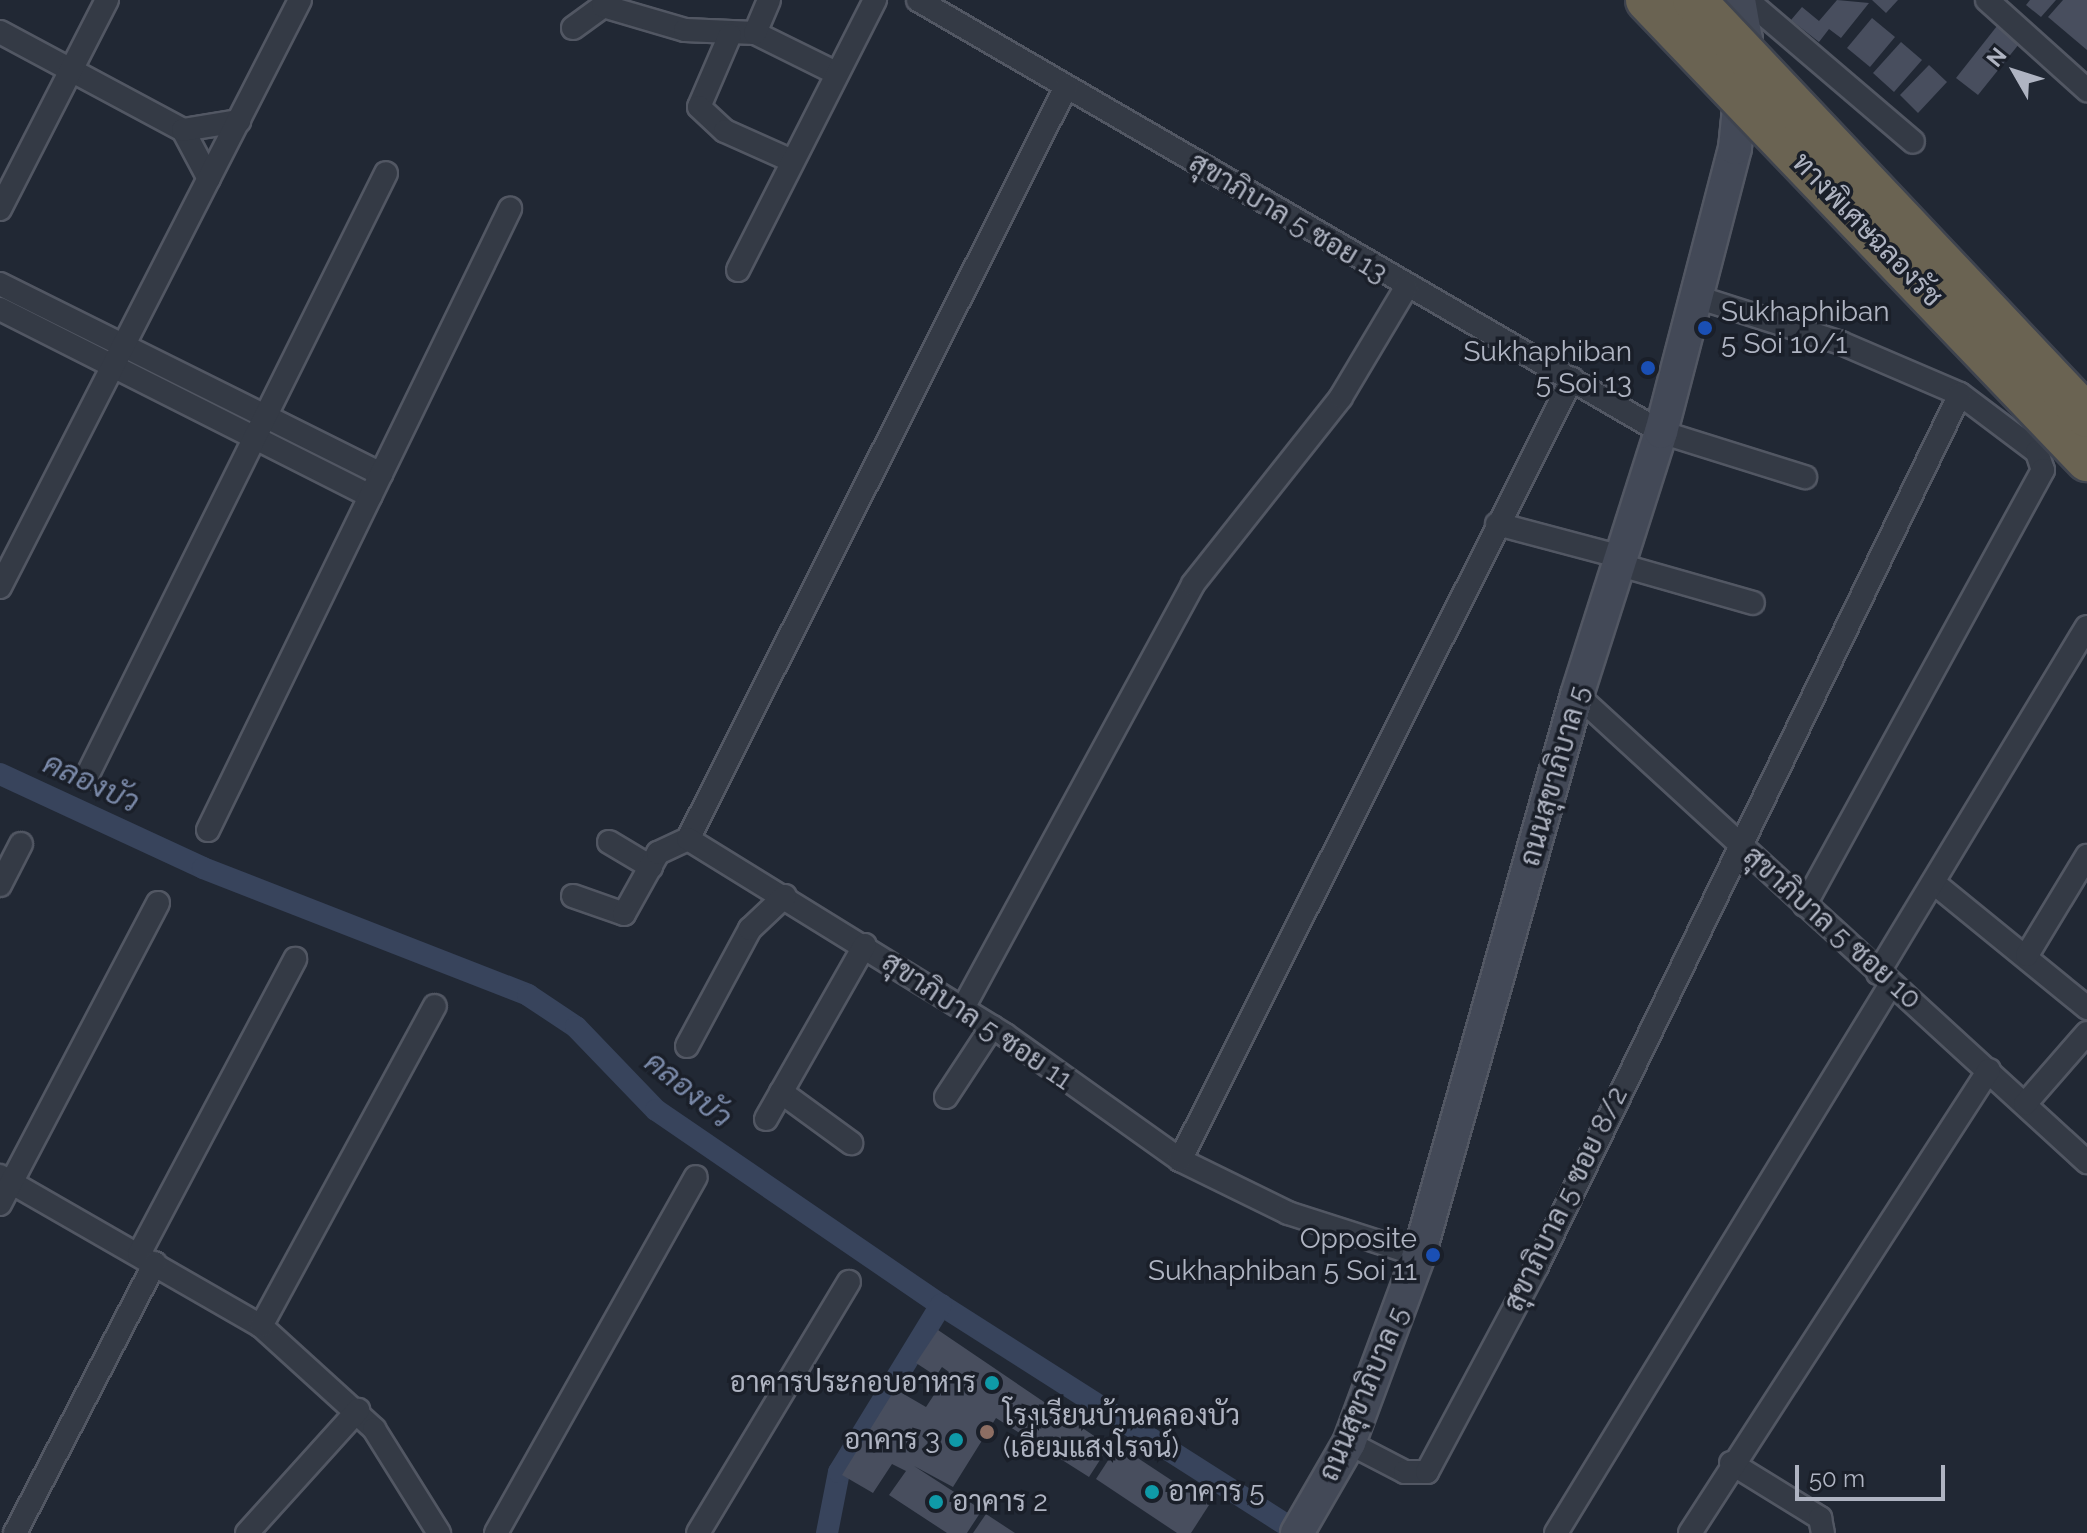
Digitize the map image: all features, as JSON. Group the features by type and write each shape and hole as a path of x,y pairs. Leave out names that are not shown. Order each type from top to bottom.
{"highway":[{"name":"ทางพิเศษฉลองรัช","path":"1647,0 2087,460"},
{"name":"ทางพิเศษฉลองรัช","path":"1694,0 2087,416"}],"street":[{"path":"0,209 107,0"},
{"path":"0,587 300,0"},
{"path":"755,33 769,0"},
{"path":"738,270 875,0"},
{"name":"สุขาภิบาล 5 ซอย 13","path":"918,0 1406,288 1661,432 1805,477"},
{"name":"ถนนสุขาภิบาล 5","path":"1297,1533 1349,1443 1419,1255 1577,695 1661,432 1735,148 1746,40 1739,0"},
{"path":"1747,0 1913,142"},
{"path":"1987,0 2087,90"},
{"path":"573,28 603,6 730,35 755,33 836,73"},
{"path":"0,32 183,130 209,179"},
{"path":"730,35 699,107 725,131 792,161"},
{"path":"573,896 624,914 667,844 688,839 1066,87"},
{"path":"183,130 239,121"},
{"path":"86,778 386,173"},
{"path":"208,830 510,209"},
{"path":"0,284 381,474"},
{"path":"963,1008 1193,584 1341,397 1406,288"},
{"path":"1697,297 1841,343 1960,394 2037,452 2043,470 1805,905"},
{"path":"0,309 370,496"},
{"path":"1180,1160 1572,379"},
{"path":"1741,845 1960,394"},
{"path":"1497,524 1753,603"},
{"path":"1556,1533 1885,978 1934,883 2087,627"},
{"name":"สุขาภิบาล 5 ซอย 10","path":"1577,695 2087,1162"},
{"name":"สุขาภิบาล 5 ซอย 11","path":"688,839 963,1008 1180,1160 1275,1207 1419,1255"},
{"path":"609,842 651,867"},
{"path":"0,885 21,844"},
{"name":"สุขาภิบาล 5 ซอย 8/2","path":"1349,1443 1405,1472 1427,1472 1741,845"},
{"path":"2027,955 2087,856"},
{"path":"1934,883 2027,955 2087,1008"},
{"path":"687,1046 750,929 785,896"},
{"path":"0,1204 6,1179 158,903"},
{"path":"766,1119 865,945"},
{"path":"15,1533 295,959"},
{"path":"261,1326 435,1006"},
{"path":"946,1097 992,1027"},
{"path":"2025,1104 2087,1033"},
{"path":"1690,1533 1731,1463 1989,1070"},
{"path":"781,1092 851,1143"},
{"path":"496,1533 696,1177"},
{"path":"6,1179 261,1326 358,1410 439,1533"},
{"path":"698,1533 849,1282"},
{"path":"247,1533 358,1410"},
{"path":"1731,1463 1820,1518 1823,1533"}],"building":[{"path":"1837,0 1869,3 1841,38 1829,29 1819,42 1791,20 1802,7 1819,21"},
{"path":"1872,0 1898,0 1886,13"},
{"path":"2030,0 2056,0 2041,17 2026,5"},
{"path":"2063,0 2087,0 2087,50 2048,17"},
{"path":"1872,18 1895,37 1870,67 1847,48"},
{"path":"1997,26 2019,44 1978,95 1956,78"},
{"path":"1901,42 1922,60 1894,92 1873,73"},
{"path":"1929,65 1947,82 1918,113 1900,95"},
{"path":"938,1330 1109,1446 1089,1477 996,1418 953,1487 914,1466 982,1510 967,1533 947,1533 889,1495 906,1471 892,1464 873,1493 842,1475 895,1389 926,1407 949,1372 942,1367 936,1376 916,1363"},
{"name":"อาคาร 5","path":"1118,1445 1209,1505 1191,1533 1177,1533 1096,1479"},
{"path":"986,1514 1015,1533 973,1533"}],"waterway":[{"name":"คลองบัว","path":"0,774 203,868 528,995 576,1027 656,1110 941,1305 1299,1533"},
{"path":"827,1533 839,1472 941,1305"}],"place":[{"name":"Sukhaphiban 5 Soi 10/1","path":"1705,328"},
{"name":"Sukhaphiban 5 Soi 13","path":"1648,368"},
{"name":"Opposite Sukhaphiban 5 Soi 11","path":"1433,1255"},
{"name":"อาคารประกอบอาหาร","path":"992,1383"},
{"name":"โรงเรียนบ้านคลองบัว (เอี่ยมแสงโรจน์)","path":"987,1432"},
{"name":"อาคาร 3","path":"956,1440"},
{"name":"อาคาร 5","path":"1152,1492"},
{"name":"อาคาร 2","path":"936,1502"}]}
